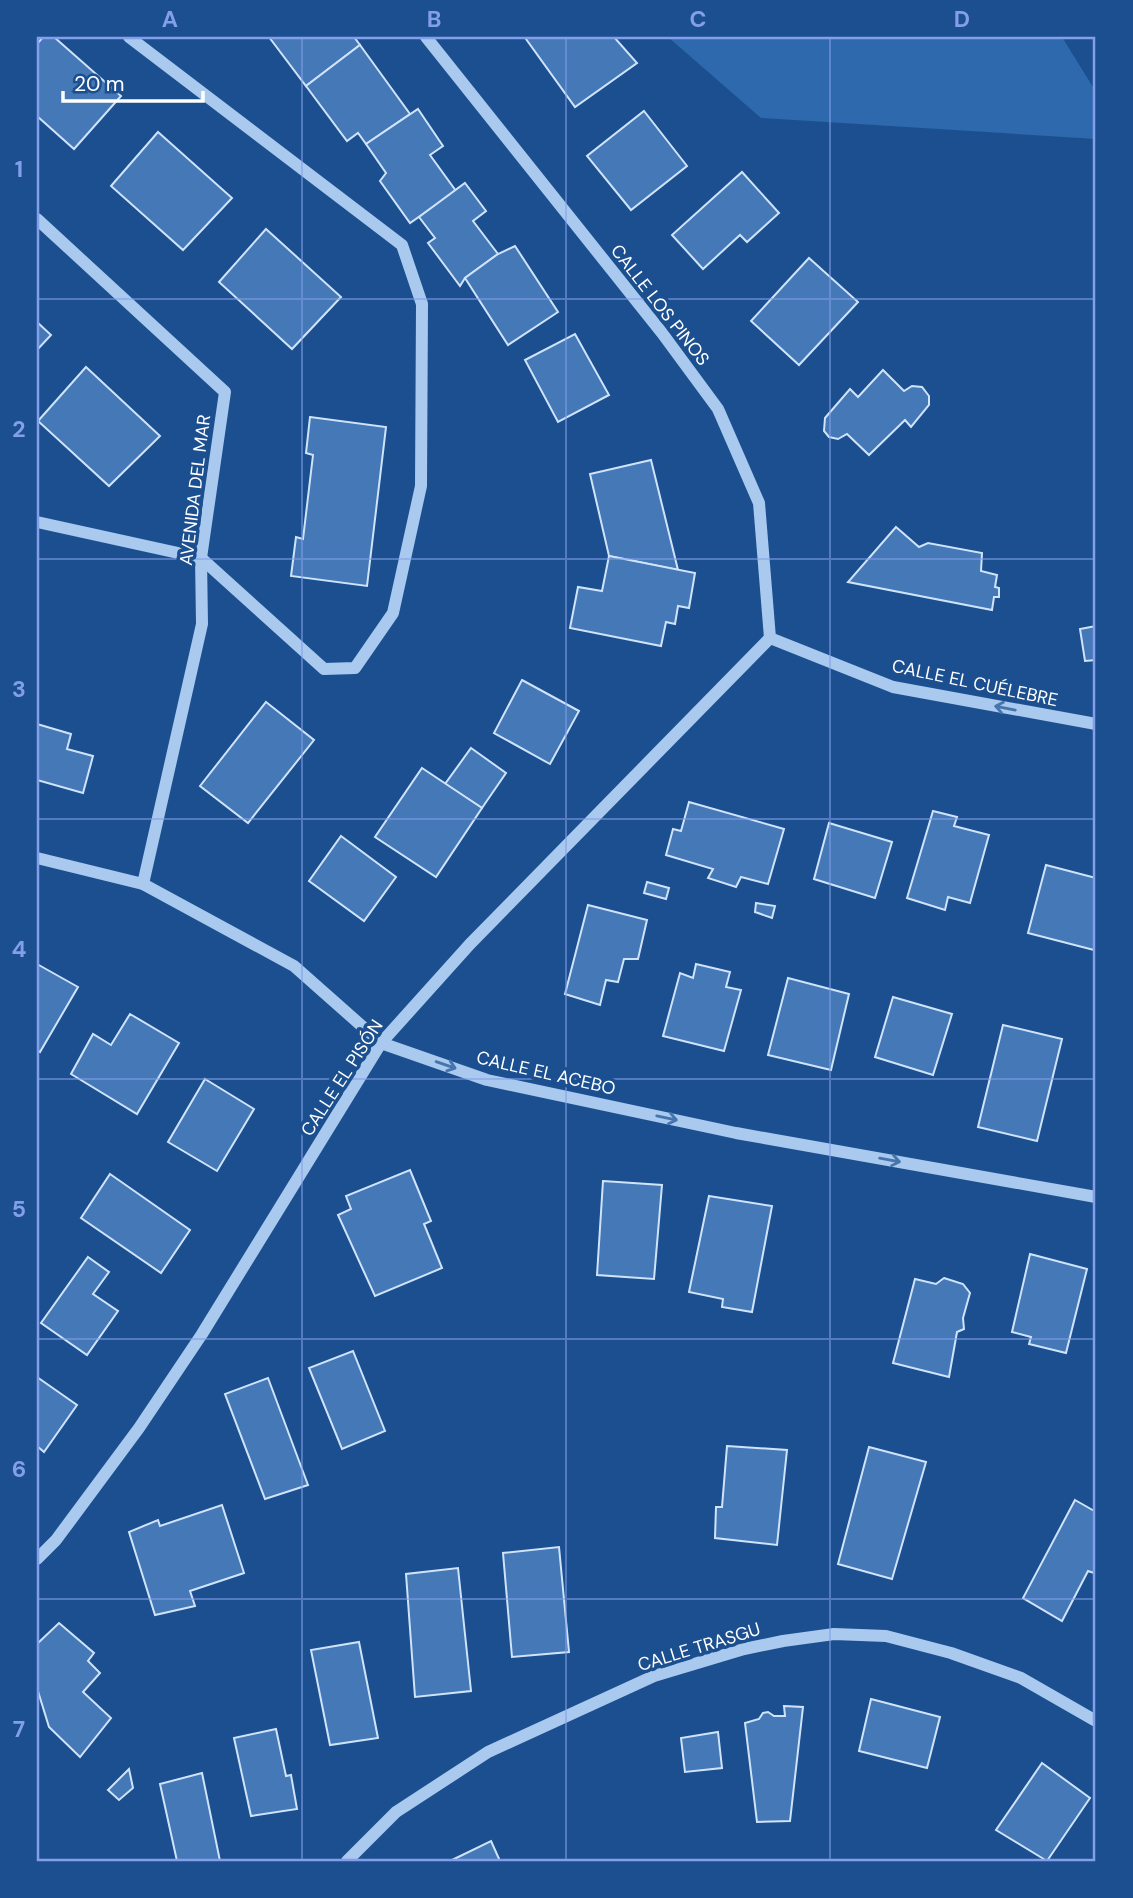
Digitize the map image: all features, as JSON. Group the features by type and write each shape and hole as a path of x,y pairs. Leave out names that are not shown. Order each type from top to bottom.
{"street":[{"path":"37,522 201,558 324,669 355,668 393,613 421,486 422,304 402,245 129,37"},
{"name":"CALLE LOS PINOS","path":"426,37 662,333 718,409 759,503 770,638"},
{"name":"AVENIDA DEL MAR","path":"37,219 225,392 201,558 202,624 143,884"},
{"name":"CALLE EL CUÉLEBRE","path":"770,638 893,687 1096,724"},
{"name":"CALLE EL PISÓN","path":"37,1559 56,1540 139,1428 202,1334 381,1043 470,944 770,638"},
{"name":"CALLE EL ACEBO","path":"37,858 143,884 294,966 381,1043 487,1080 736,1133 1096,1197"},
{"name":"CALLE TRASGU","path":"347,1861 396,1812 488,1752 654,1675 744,1649 783,1641 835,1634 886,1636 951,1653 1021,1678 1096,1721"}],"shaded area":[{"path":"668,37 1062,37 1096,92 1096,139 761,118"}],"building":[{"path":"43,37 54,37 121,96 74,149 37,116 37,44"},
{"path":"269,37 354,37 360,45 306,86"},
{"path":"614,37 637,63 575,107 526,39"},
{"path":"360,45 410,114 366,144 358,133 347,141 306,86"},
{"path":"418,109 443,146 430,155 456,191 410,223 380,181 386,173 366,144"},
{"path":"644,111 687,166 631,210 587,156"},
{"path":"158,132 232,198 183,250 111,186"},
{"path":"742,172 779,213 747,242 740,235 703,269 672,235"},
{"path":"465,183 486,211 473,221 498,254 465,278 460,286 428,243 435,238 419,217"},
{"path":"266,229 341,297 292,349 219,282"},
{"path":"515,246 558,312 508,345 465,278 498,254"},
{"path":"809,258 858,302 799,365 751,321"},
{"path":"37,322 51,335 37,350"},
{"path":"575,334 609,395 558,422 525,360"},
{"path":"86,367 160,436 109,486 38,421"},
{"path":"883,370 904,391 912,386 922,387 929,396 929,405 911,427 905,420 869,455 847,434 838,439 829,437 824,431 825,418 850,389 858,397"},
{"path":"310,417 386,427 367,586 291,576 296,537 303,539 313,455 306,453"},
{"path":"651,460 678,570 609,556 590,474"},
{"path":"896,527 919,547 928,543 982,553 981,571 997,575 995,587 999,588 999,597 994,597 992,610 848,582"},
{"path":"609,556 695,573 689,608 678,606 675,624 666,622 661,646 570,628 578,587 602,591"},
{"path":"1096,626 1096,660 1085,661 1080,629"},
{"path":"522,680 579,711 550,764 494,733"},
{"path":"266,702 314,740 248,823 200,786"},
{"path":"37,724 71,734 67,749 93,756 83,793 37,780"},
{"path":"471,748 506,773 482,808 445,784"},
{"path":"422,768 482,808 436,877 375,837"},
{"path":"689,802 784,829 768,884 741,877 736,887 708,878 713,869 666,855 673,829 681,831"},
{"path":"933,811 957,817 954,826 989,835 970,903 948,897 945,910 907,898"},
{"path":"829,823 892,842 875,898 814,879"},
{"path":"341,836 396,877 364,921 309,881"},
{"path":"1046,865 1096,878 1094,950 1028,933"},
{"path":"647,882 669,888 666,899 644,893"},
{"path":"756,903 775,906 772,918 755,912"},
{"path":"588,905 647,920 638,959 624,959 618,982 606,980 600,1005 565,994"},
{"path":"37,964 78,987 40,1052 37,1050"},
{"path":"696,964 730,972 726,987 741,990 724,1051 663,1036 680,973 693,978"},
{"path":"788,978 849,994 831,1070 768,1055"},
{"path":"893,997 952,1014 933,1075 875,1057"},
{"path":"130,1014 179,1043 137,1114 71,1074 93,1034 111,1045"},
{"path":"1003,1025 1062,1039 1037,1141 978,1127"},
{"path":"205,1079 254,1109 217,1171 168,1142"},
{"path":"410,1170 431,1221 424,1224 442,1268 375,1296 338,1215 351,1209 346,1196"},
{"path":"110,1174 190,1230 161,1273 81,1218"},
{"path":"603,1181 662,1185 654,1279 597,1275"},
{"path":"709,1196 772,1206 752,1312 722,1307 723,1299 689,1292"},
{"path":"1030,1254 1087,1269 1066,1353 1029,1344 1031,1337 1012,1332"},
{"path":"88,1257 109,1272 93,1294 118,1311 87,1355 41,1323"},
{"path":"944,1278 963,1284 970,1293 963,1318 964,1329 957,1332 949,1377 893,1363 915,1279 936,1284"},
{"path":"353,1351 385,1431 342,1449 309,1368"},
{"path":"37,1377 77,1405 44,1452 37,1446"},
{"path":"268,1378 308,1485 265,1499 225,1394"},
{"path":"727,1446 787,1450 777,1545 715,1538 716,1507 722,1507"},
{"path":"869,1447 926,1462 892,1579 838,1564"},
{"path":"1075,1500 1096,1512 1096,1569 1094,1573 1088,1571 1062,1621 1023,1598"},
{"path":"222,1505 244,1573 190,1591 195,1606 155,1615 129,1532 158,1520 160,1526"},
{"path":"559,1547 569,1652 512,1657 503,1553"},
{"path":"458,1568 471,1691 415,1697 406,1574"},
{"path":"59,1623 94,1653 88,1661 100,1673 83,1692 111,1718 80,1757 49,1727 37,1688 37,1644"},
{"path":"359,1642 378,1738 330,1745 311,1650"},
{"path":"871,1699 940,1717 927,1768 859,1751"},
{"path":"784,1706 803,1707 790,1821 757,1822 745,1723 759,1719 763,1713 768,1712 774,1716 785,1716"},
{"path":"276,1729 286,1776 291,1775 297,1809 251,1816 234,1738"},
{"path":"718,1732 722,1768 685,1772 681,1738"},
{"path":"1042,1763 1090,1798 1047,1861 996,1830"},
{"path":"129,1769 133,1788 119,1800 108,1790"},
{"path":"202,1773 220,1861 177,1861 160,1784"},
{"path":"491,1841 500,1861 450,1861"}]}
